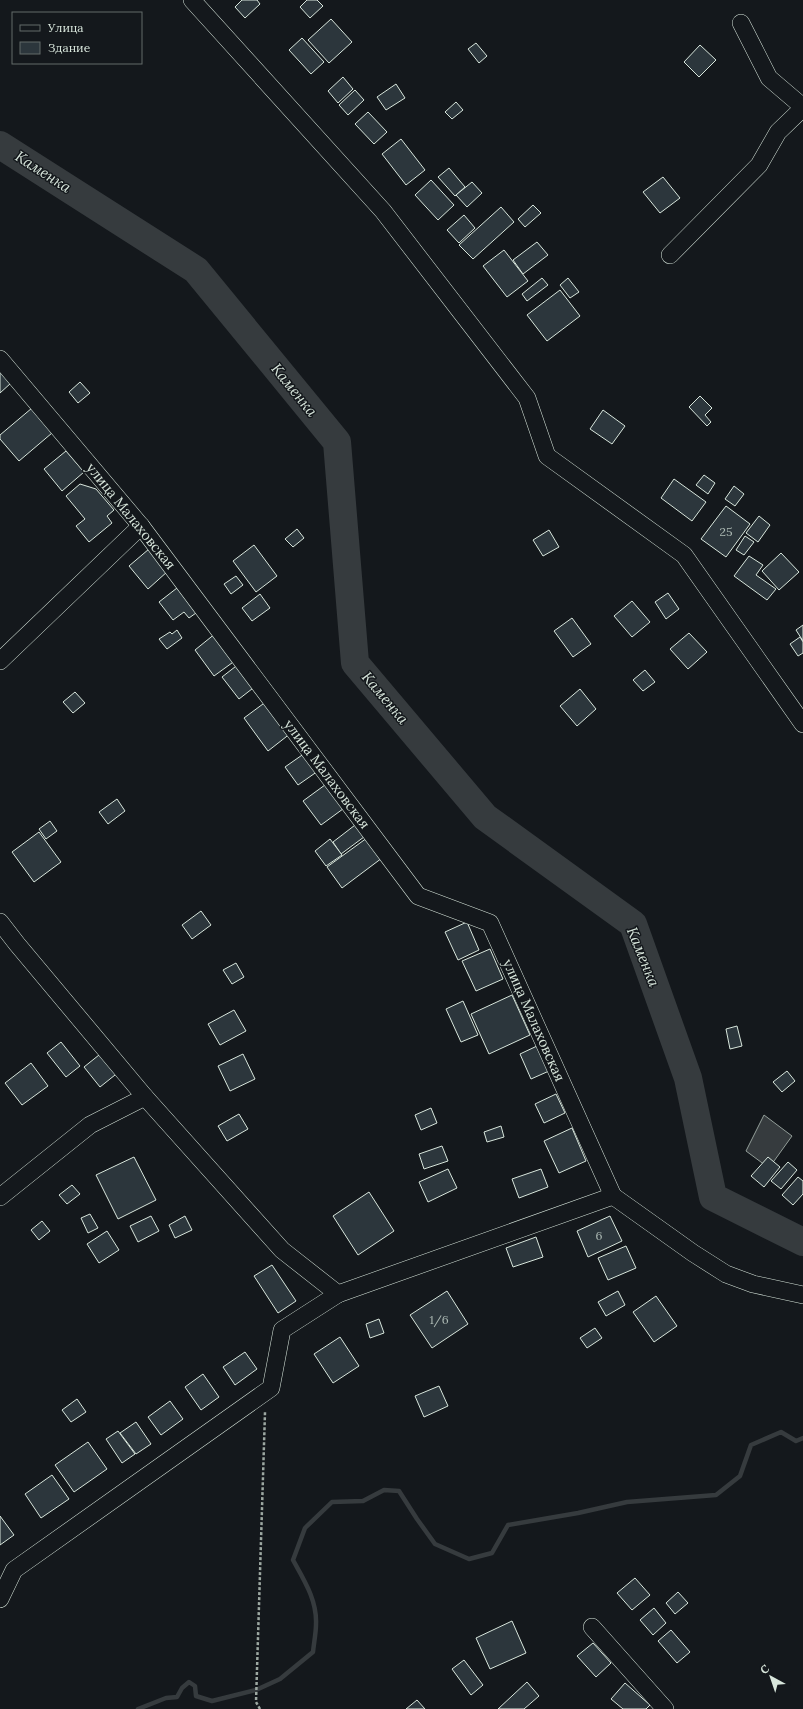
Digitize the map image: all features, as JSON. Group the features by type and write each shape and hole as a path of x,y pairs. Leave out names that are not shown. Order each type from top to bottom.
{"street":[{"path":"192,0 383,210 527,398 547,456 684,555 803,724"},
{"path":"670,255 759,165 778,132 803,108 769,78 741,23"},
{"name":"улица Малаховская","path":"0,359 141,526 418,896 490,924 613,1196"},
{"path":"0,661 141,526"},
{"path":"0,922 145,1097 282,1250 338,1294"},
{"path":"0,940 17,944"},
{"path":"0,1197 90,1125 145,1097"},
{"path":"0,1599 14,1570 271,1388 282,1330 338,1294 613,1196 726,1274 753,1284 803,1296"},
{"path":"592,1627 665,1709"}],"path":[{"path":"260,1709 256,1702 265,1392"}],"shaded area":[{"path":"764,1115 792,1136 769,1168 746,1151"}],"building":[{"path":"242,0 257,0 260,4 245,18 235,7"},
{"path":"307,0 317,0 323,6 310,18 300,7"},
{"path":"331,19 352,42 329,63 308,40"},
{"path":"302,38 324,62 311,74 289,50"},
{"path":"476,43 487,56 479,63 468,49"},
{"path":"700,45 716,60 699,77 684,62"},
{"path":"343,77 353,89 338,103 328,91"},
{"path":"396,84 405,98 386,110 377,97"},
{"path":"355,90 364,100 348,115 339,105"},
{"path":"456,102 463,110 452,119 445,112"},
{"path":"368,112 387,132 374,144 355,124"},
{"path":"401,139 425,170 406,185 382,154"},
{"path":"449,168 465,187 455,196 438,177"},
{"path":"663,177 680,198 660,213 643,192"},
{"path":"431,180 454,205 438,220 415,195"},
{"path":"472,182 482,193 467,207 456,195"},
{"path":"533,205 541,213 525,227 518,219"},
{"path":"501,207 514,222 473,259 459,245"},
{"path":"464,215 475,228 459,243 447,230"},
{"path":"537,242 548,255 523,274 513,260"},
{"path":"504,250 528,281 507,297 483,266"},
{"path":"542,278 548,285 527,301 522,294"},
{"path":"568,278 579,292 570,298 560,285"},
{"path":"560,290 580,316 547,341 527,315"},
{"path":"0,371 11,383 0,393"},
{"path":"80,382 90,393 78,403 69,392"},
{"path":"700,396 712,408 705,415 711,422 707,426 689,407"},
{"path":"32,408 52,433 19,461 0,439 0,435"},
{"path":"603,410 625,426 612,444 590,429"},
{"path":"66,451 84,472 62,491 44,469"},
{"path":"704,475 715,483 708,494 696,485"},
{"path":"674,479 706,502 692,521 661,498"},
{"path":"80,484 96,489 114,510 107,516 112,523 89,542 76,526 85,519 66,496"},
{"path":"734,486 744,494 735,506 725,499"},
{"path":"726,506 750,524 726,557 701,539"},
{"path":"759,516 770,525 758,542 746,533"},
{"path":"297,529 304,538 293,547 285,539"},
{"path":"549,530 559,547 543,556 533,540"},
{"path":"745,536 754,542 744,555 736,550"},
{"path":"254,545 277,576 256,592 233,561"},
{"path":"149,549 168,571 148,589 129,566"},
{"path":"781,553 799,572 779,590 762,571"},
{"path":"749,556 763,565 756,575 776,589 767,600 734,576"},
{"path":"236,576 243,585 231,594 224,584"},
{"path":"177,588 196,613 189,618 184,612 173,620 159,602"},
{"path":"668,593 679,609 666,619 655,602"},
{"path":"260,594 270,608 252,621 242,608"},
{"path":"632,601 650,622 632,637 614,616"},
{"path":"572,618 591,644 573,657 554,631"},
{"path":"803,625 803,641 796,630"},
{"path":"177,630 182,638 167,649 159,639 170,632 172,634"},
{"path":"216,633 236,660 214,676 195,650"},
{"path":"689,633 707,652 688,669 670,649"},
{"path":"800,637 803,642 803,653 798,656 790,644"},
{"path":"240,663 257,685 239,699 222,677"},
{"path":"645,670 655,682 643,691 633,680"},
{"path":"580,689 596,709 577,726 560,706"},
{"path":"75,692 85,703 73,713 63,702"},
{"path":"267,701 291,733 268,751 244,718"},
{"path":"305,753 318,771 298,785 285,767"},
{"path":"329,782 347,806 321,825 303,801"},
{"path":"117,799 125,811 108,824 99,812"},
{"path":"50,821 57,831 46,839 39,829"},
{"path":"359,822 368,834 341,854 333,842"},
{"path":"39,832 61,862 34,882 12,852"},
{"path":"371,835 386,855 342,888 327,867"},
{"path":"330,839 342,855 326,866 315,851"},
{"path":"201,911 211,925 192,939 182,925"},
{"path":"467,922 479,950 458,960 445,932"},
{"path":"490,949 503,979 476,991 462,961"},
{"path":"236,963 244,977 232,984 223,970"},
{"path":"512,995 530,1035 489,1054 471,1014"},
{"path":"463,1001 478,1035 461,1042 446,1009"},
{"path":"234,1010 246,1031 220,1045 208,1024"},
{"path":"737,1026 742,1046 730,1049 726,1029"},
{"path":"61,1042 80,1066 66,1077 47,1053"},
{"path":"537,1046 549,1071 531,1079 520,1054"},
{"path":"104,1051 120,1071 100,1087 84,1067"},
{"path":"243,1054 255,1079 230,1091 218,1066"},
{"path":"31,1063 48,1086 22,1105 5,1083"},
{"path":"787,1071 795,1081 782,1092 773,1082"},
{"path":"556,1094 565,1113 544,1123 535,1104"},
{"path":"431,1108 437,1123 421,1130 415,1115"},
{"path":"239,1114 248,1129 227,1141 218,1126"},
{"path":"501,1126 504,1137 487,1142 484,1132"},
{"path":"572,1128 586,1161 559,1173 544,1141"},
{"path":"442,1146 448,1161 424,1169 419,1154"},
{"path":"134,1157 156,1200 118,1219 96,1175"},
{"path":"768,1157 780,1167 764,1187 751,1176"},
{"path":"788,1162 797,1170 781,1189 771,1181"},
{"path":"448,1169 457,1188 428,1202 419,1182"},
{"path":"541,1169 548,1187 519,1198 512,1179"},
{"path":"798,1177 803,1181 803,1194 793,1205 782,1195"},
{"path":"72,1185 80,1194 67,1204 59,1195"},
{"path":"369,1192 394,1231 358,1255 333,1216"},
{"path":"90,1214 98,1228 88,1233 81,1218"},
{"path":"151,1216 159,1231 138,1242 130,1226"},
{"path":"185,1216 192,1230 175,1238 169,1225"},
{"path":"610,1216 622,1241 588,1257 577,1231"},
{"path":"42,1221 50,1231 39,1240 31,1230"},
{"path":"107,1231 119,1250 99,1263 87,1244"},
{"path":"536,1237 543,1257 513,1267 506,1248"},
{"path":"626,1246 636,1268 608,1280 598,1258"},
{"path":"272,1265 296,1301 278,1313 254,1276"},
{"path":"447,1291 468,1324 432,1348 410,1315"},
{"path":"618,1291 625,1305 606,1316 598,1302"},
{"path":"656,1296 677,1326 654,1342 633,1312"},
{"path":"379,1319 384,1333 370,1338 366,1324"},
{"path":"595,1328 602,1338 587,1348 580,1338"},
{"path":"340,1337 359,1366 333,1383 314,1354"},
{"path":"245,1352 257,1369 235,1385 223,1367"},
{"path":"203,1374 219,1397 201,1410 185,1387"},
{"path":"439,1386 448,1406 424,1417 415,1396"},
{"path":"77,1399 86,1412 71,1422 62,1410"},
{"path":"170,1401 183,1419 161,1435 148,1417"},
{"path":"136,1422 151,1444 136,1454 120,1433"},
{"path":"118,1431 135,1454 122,1463 106,1439"},
{"path":"88,1442 107,1469 74,1492 55,1465"},
{"path":"52,1475 69,1499 41,1518 25,1494"},
{"path":"0,1516 14,1535 0,1545"},
{"path":"635,1578 650,1595 632,1610 617,1593"},
{"path":"678,1592 688,1603 675,1614 666,1603"},
{"path":"654,1608 666,1623 653,1635 640,1620"},
{"path":"512,1621 526,1653 490,1669 476,1638"},
{"path":"671,1630 690,1652 677,1663 658,1641"},
{"path":"593,1643 611,1663 596,1677 577,1656"},
{"path":"464,1660 483,1685 471,1695 452,1669"},
{"path":"527,1682 539,1696 524,1709 498,1709"},
{"path":"625,1683 650,1705 646,1709 623,1709 611,1699"},
{"path":"417,1700 425,1709 406,1709"}],"waterway":[{"name":"Каменка","path":"0,145 196,270 337,442 355,663 485,817 633,924 688,1078 713,1197 803,1242"},
{"path":"138,1709 166,1698 177,1697 182,1688 189,1682 195,1686 196,1696 212,1701 256,1690 280,1679 313,1652 316,1615 309,1590 293,1560 305,1528 332,1502 363,1501 384,1490 399,1491 435,1544 469,1559 492,1553 508,1525 578,1513 627,1502 716,1495 740,1476 751,1445 781,1432 796,1441 803,1438"}]}
